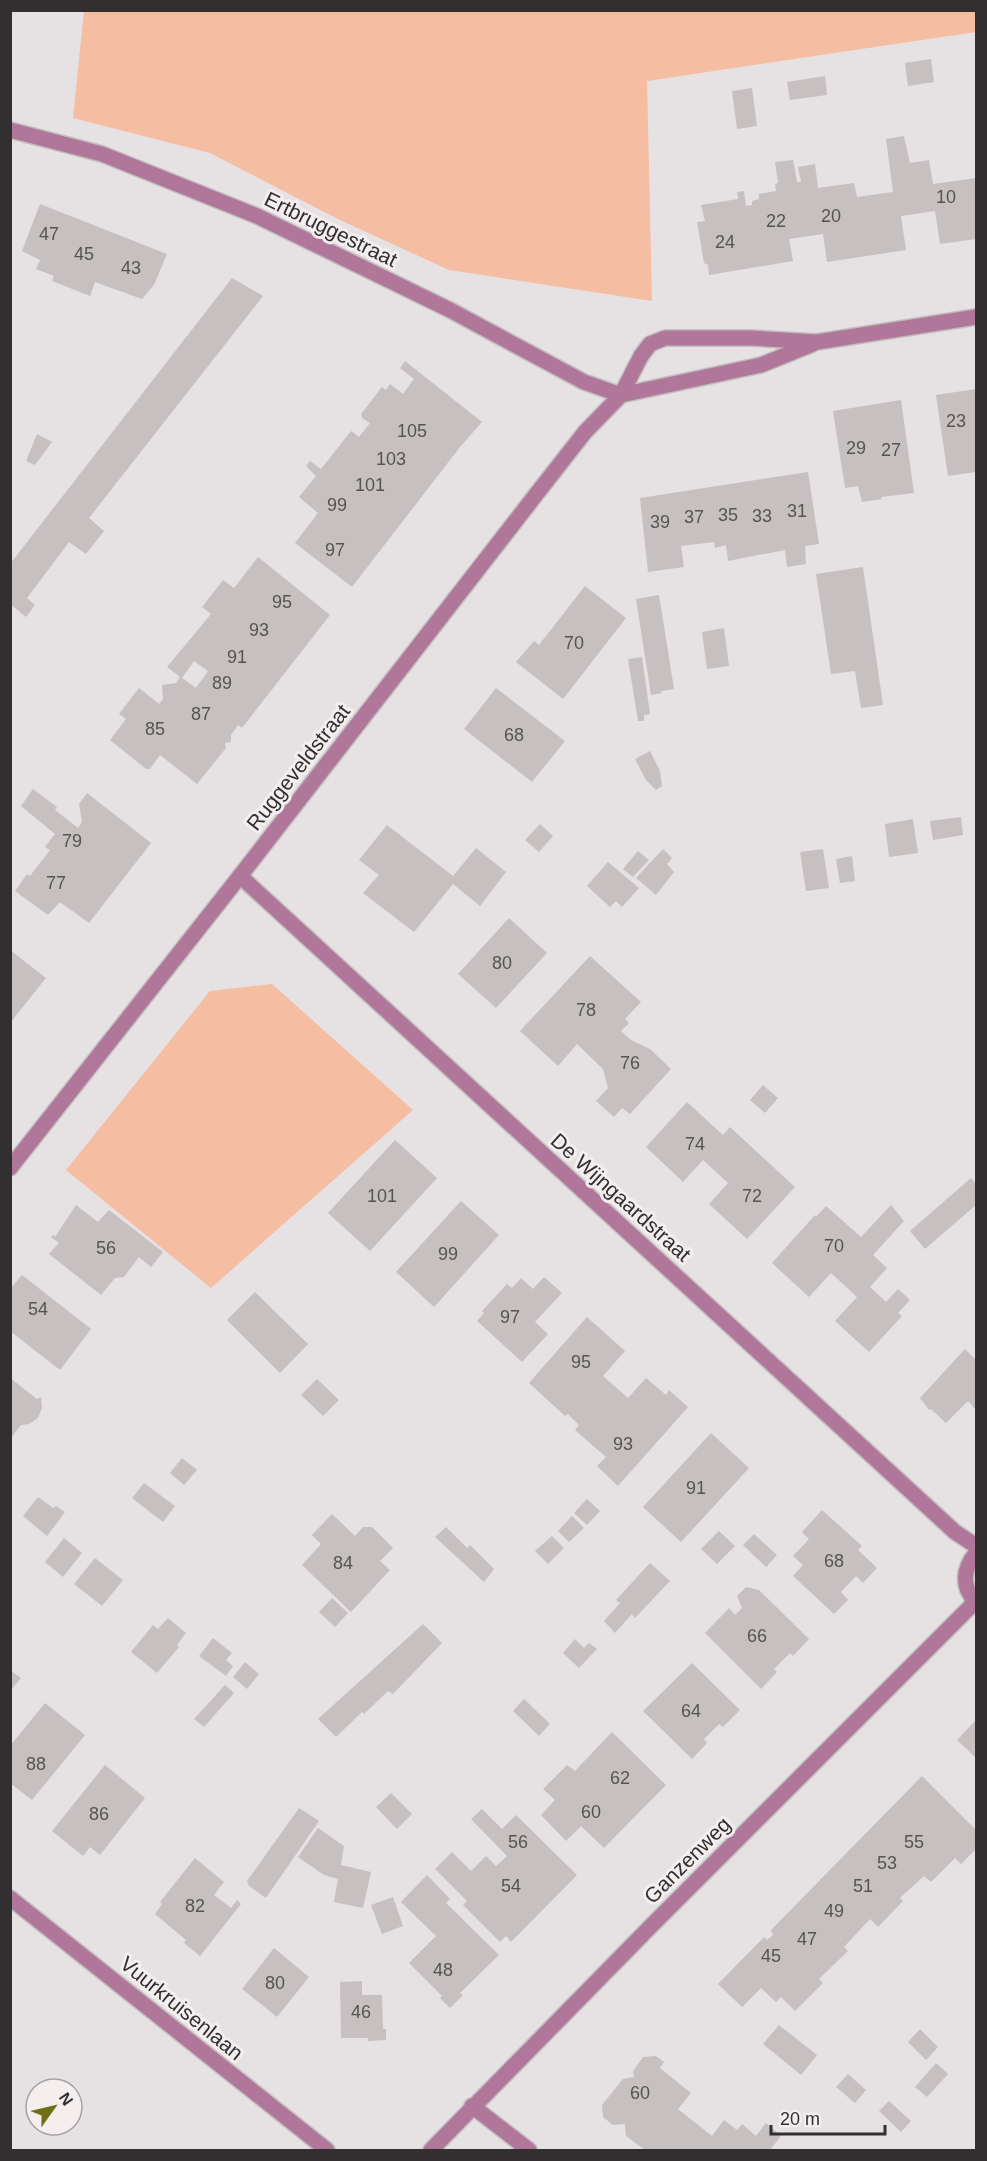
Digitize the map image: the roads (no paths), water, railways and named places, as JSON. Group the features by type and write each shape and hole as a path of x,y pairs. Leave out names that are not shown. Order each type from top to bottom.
{"street":[{"name":"Ertbruggestraat","path":"10,130 102,154 256,216 450,310 584,382 621,395"},
{"path":"621,395 641,356 650,344 665,338 751,338 817,342 976,317"},
{"path":"621,395 761,365 817,342"},
{"name":"Ruggeveldstraat","path":"10,1168 578,440 621,395"},
{"name":"De Wijngaardstraat","path":"240,876 955,1532 976,1546"},
{"path":"976,1553 965,1573 966,1584 976,1602"},
{"name":"Ganzenweg","path":"431,2151 472,2106 976,1602"},
{"name":"Vuurkruisenlaan","path":"10,1898 327,2151"},
{"path":"472,2106 529,2151"}]}
